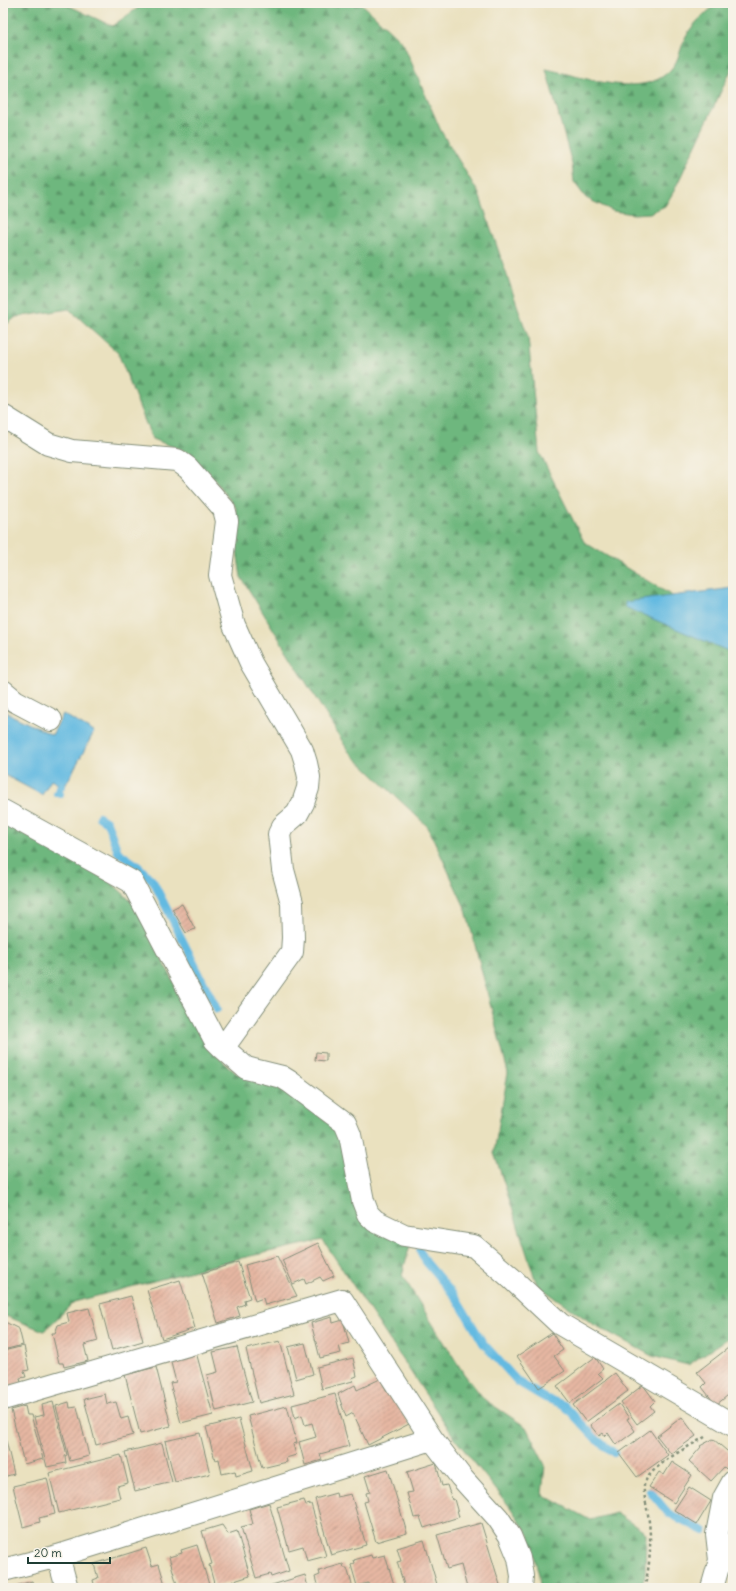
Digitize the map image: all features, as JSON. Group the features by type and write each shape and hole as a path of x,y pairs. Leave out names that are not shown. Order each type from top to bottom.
{"street":[{"path":"3,416 48,444 72,452 95,455 170,458 177,460 188,468 224,509 227,521 220,576 234,625 251,663 302,750 309,777 308,788 297,814 283,826 279,834 283,870 292,903 294,938 292,952 223,1048"},
{"path":"3,691 15,701 51,720"},
{"path":"3,811 132,882 215,1040 246,1068 282,1077 346,1123 350,1135 363,1201 368,1214 375,1221 404,1234 474,1246 510,1277 536,1303 554,1316 560,1324 731,1424"},
{"path":"3,1399 342,1300 432,1439 461,1477 498,1518 510,1536 518,1558 522,1576 521,1588"},
{"path":"3,1570 58,1556 432,1439"},
{"path":"721,1579 717,1534 724,1498 733,1482"},
{"path":"58,1556 67,1588"}],"path":[{"path":"644,1588 648,1575 649,1549 649,1520 644,1494 645,1481 655,1469 685,1449 731,1424"}],"green space":[{"path":"3,3 63,3 112,26 145,3 361,3 403,43 441,131 479,194 528,337 539,452 584,542 718,624 733,644 733,1335 688,1365 652,1356 593,1324 537,1285 494,1152 508,1073 466,910 428,827 349,752 241,577 235,538 236,508 216,482 185,451 152,439 118,353 69,309 16,317 3,327"},
{"path":"718,3 733,3 733,66 674,191 665,206 650,213 634,214 613,211 586,198 574,182 572,164 546,69 612,84 629,85 645,83 659,78 674,66 686,36 692,27"},
{"path":"3,821 112,883 133,903 208,1048 236,1073 275,1082 338,1129 356,1206 410,1245 402,1275 464,1374 485,1400 526,1427 545,1465 542,1494 590,1520 616,1513 646,1533 645,1575 641,1588 540,1588 539,1575 529,1535 510,1507 456,1440 323,1240 237,1259 74,1302 44,1331 3,1315"}],"water":[{"path":"733,588 733,650 728,651 625,607 625,602"},
{"path":"3,709 11,715 52,735 63,714 94,732 64,788 51,780 42,795 3,774"}],"building":[{"path":"182,904 195,929 186,933 172,909"},
{"path":"316,1052 326,1053 326,1061 315,1060"},
{"path":"318,1243 334,1276 323,1281 320,1277 306,1284 304,1279 293,1284 282,1260"},
{"path":"277,1256 297,1296 265,1305 263,1298 255,1301 245,1265"},
{"path":"238,1262 250,1298 244,1300 245,1304 237,1307 240,1316 218,1323 202,1273"},
{"path":"180,1280 195,1328 162,1339 147,1290"},
{"path":"131,1296 143,1341 112,1350 100,1304"},
{"path":"89,1308 98,1341 84,1345 88,1361 64,1367 63,1363 59,1363 52,1333 55,1333 58,1325 69,1322 67,1313"},
{"path":"332,1317 333,1323 343,1320 349,1343 339,1346 341,1353 320,1358 311,1323"},
{"path":"3,1321 19,1329 23,1345 3,1350"},
{"path":"552,1333 563,1350 554,1356 565,1371 539,1388 517,1356"},
{"path":"280,1341 294,1394 259,1403 246,1349"},
{"path":"305,1343 313,1374 296,1379 288,1347"},
{"path":"732,1345 733,1391 716,1405 702,1387 706,1383 697,1372"},
{"path":"24,1346 29,1370 24,1371 26,1377 20,1378 21,1383 3,1387 3,1351"},
{"path":"237,1347 252,1402 216,1411 207,1375 218,1372 213,1352"},
{"path":"196,1352 213,1415 181,1423 170,1383 176,1382 170,1359"},
{"path":"595,1357 603,1369 598,1373 603,1378 570,1403 557,1386"},
{"path":"353,1358 357,1376 352,1378 353,1381 322,1389 317,1367"},
{"path":"156,1367 171,1426 140,1434 125,1375"},
{"path":"615,1373 628,1391 586,1422 573,1405"},
{"path":"380,1379 388,1393 392,1391 409,1424 368,1445 353,1413 346,1417 338,1394 355,1385 357,1390"},
{"path":"643,1385 655,1401 650,1406 654,1411 637,1424 621,1402"},
{"path":"105,1394 107,1404 116,1402 121,1419 128,1417 133,1435 96,1445 84,1399"},
{"path":"335,1394 349,1446 320,1454 322,1460 305,1465 299,1442 316,1437 312,1423 305,1425 302,1415 295,1418 292,1405"},
{"path":"53,1402 67,1455 65,1456 66,1463 47,1467 34,1417 44,1415 42,1405"},
{"path":"69,1402 70,1408 77,1407 89,1456 70,1461 56,1406"},
{"path":"619,1404 629,1418 627,1419 635,1431 616,1445 608,1433 605,1436 603,1433 599,1436 590,1425"},
{"path":"25,1406 27,1415 31,1415 43,1459 24,1464 11,1410"},
{"path":"287,1406 297,1443 293,1444 296,1455 286,1458 287,1462 262,1468 248,1416"},
{"path":"682,1417 696,1436 671,1454 657,1436"},
{"path":"239,1419 253,1471 236,1476 235,1471 222,1474 219,1459 215,1460 206,1427"},
{"path":"650,1430 668,1455 637,1477 619,1453"},
{"path":"3,1432 14,1474 3,1477"},
{"path":"200,1433 210,1474 175,1482 165,1441"},
{"path":"713,1439 733,1456 726,1469 724,1467 711,1481 689,1461 701,1447 700,1446"},
{"path":"162,1443 172,1482 135,1491 125,1452"},
{"path":"121,1455 128,1483 117,1486 120,1498 59,1513 49,1473"},
{"path":"672,1462 692,1475 674,1503 649,1487 659,1472 664,1475"},
{"path":"436,1463 442,1486 447,1485 452,1500 454,1499 459,1517 424,1528 420,1517 414,1518 407,1493 413,1492 407,1472"},
{"path":"388,1469 407,1533 376,1542 364,1502 368,1501 366,1493 370,1492 365,1476"},
{"path":"47,1478 55,1514 39,1518 40,1522 23,1527 13,1486"},
{"path":"689,1487 711,1501 697,1524 674,1510"},
{"path":"336,1493 337,1497 351,1494 366,1545 331,1555 315,1499"},
{"path":"304,1500 306,1505 311,1504 326,1556 307,1561 303,1546 289,1550 277,1507"},
{"path":"269,1503 289,1571 271,1577 270,1574 256,1578 241,1527 253,1524 249,1509"},
{"path":"481,1523 500,1585 490,1588 467,1588 461,1565 447,1569 437,1535"},
{"path":"222,1525 228,1534 237,1531 250,1576 215,1587 209,1565 212,1564 202,1531"},
{"path":"424,1540 438,1588 405,1588 397,1562 401,1561 397,1548"},
{"path":"197,1545 210,1588 178,1588 169,1557 182,1553 181,1550"},
{"path":"146,1548 152,1566 159,1564 166,1588 95,1588 93,1580 98,1578 94,1564"},
{"path":"371,1555 372,1558 385,1555 395,1588 369,1588 368,1583 357,1586 351,1565 355,1563 354,1560"},
{"path":"343,1564 344,1568 347,1568 353,1588 318,1588 315,1577 320,1575 319,1571"},
{"path":"305,1575 308,1588 262,1588"},
{"path":"32,1581 34,1587 32,1588 8,1588"}],"waterway":[{"path":"60,794 57,793 61,786"},
{"path":"99,817 107,822 118,852 137,865 153,881 217,1009"},
{"path":"420,1251 426,1262 457,1299 483,1343 518,1382 545,1398 564,1405 596,1439 614,1453"},
{"path":"650,1491 668,1513 704,1531"}]}
